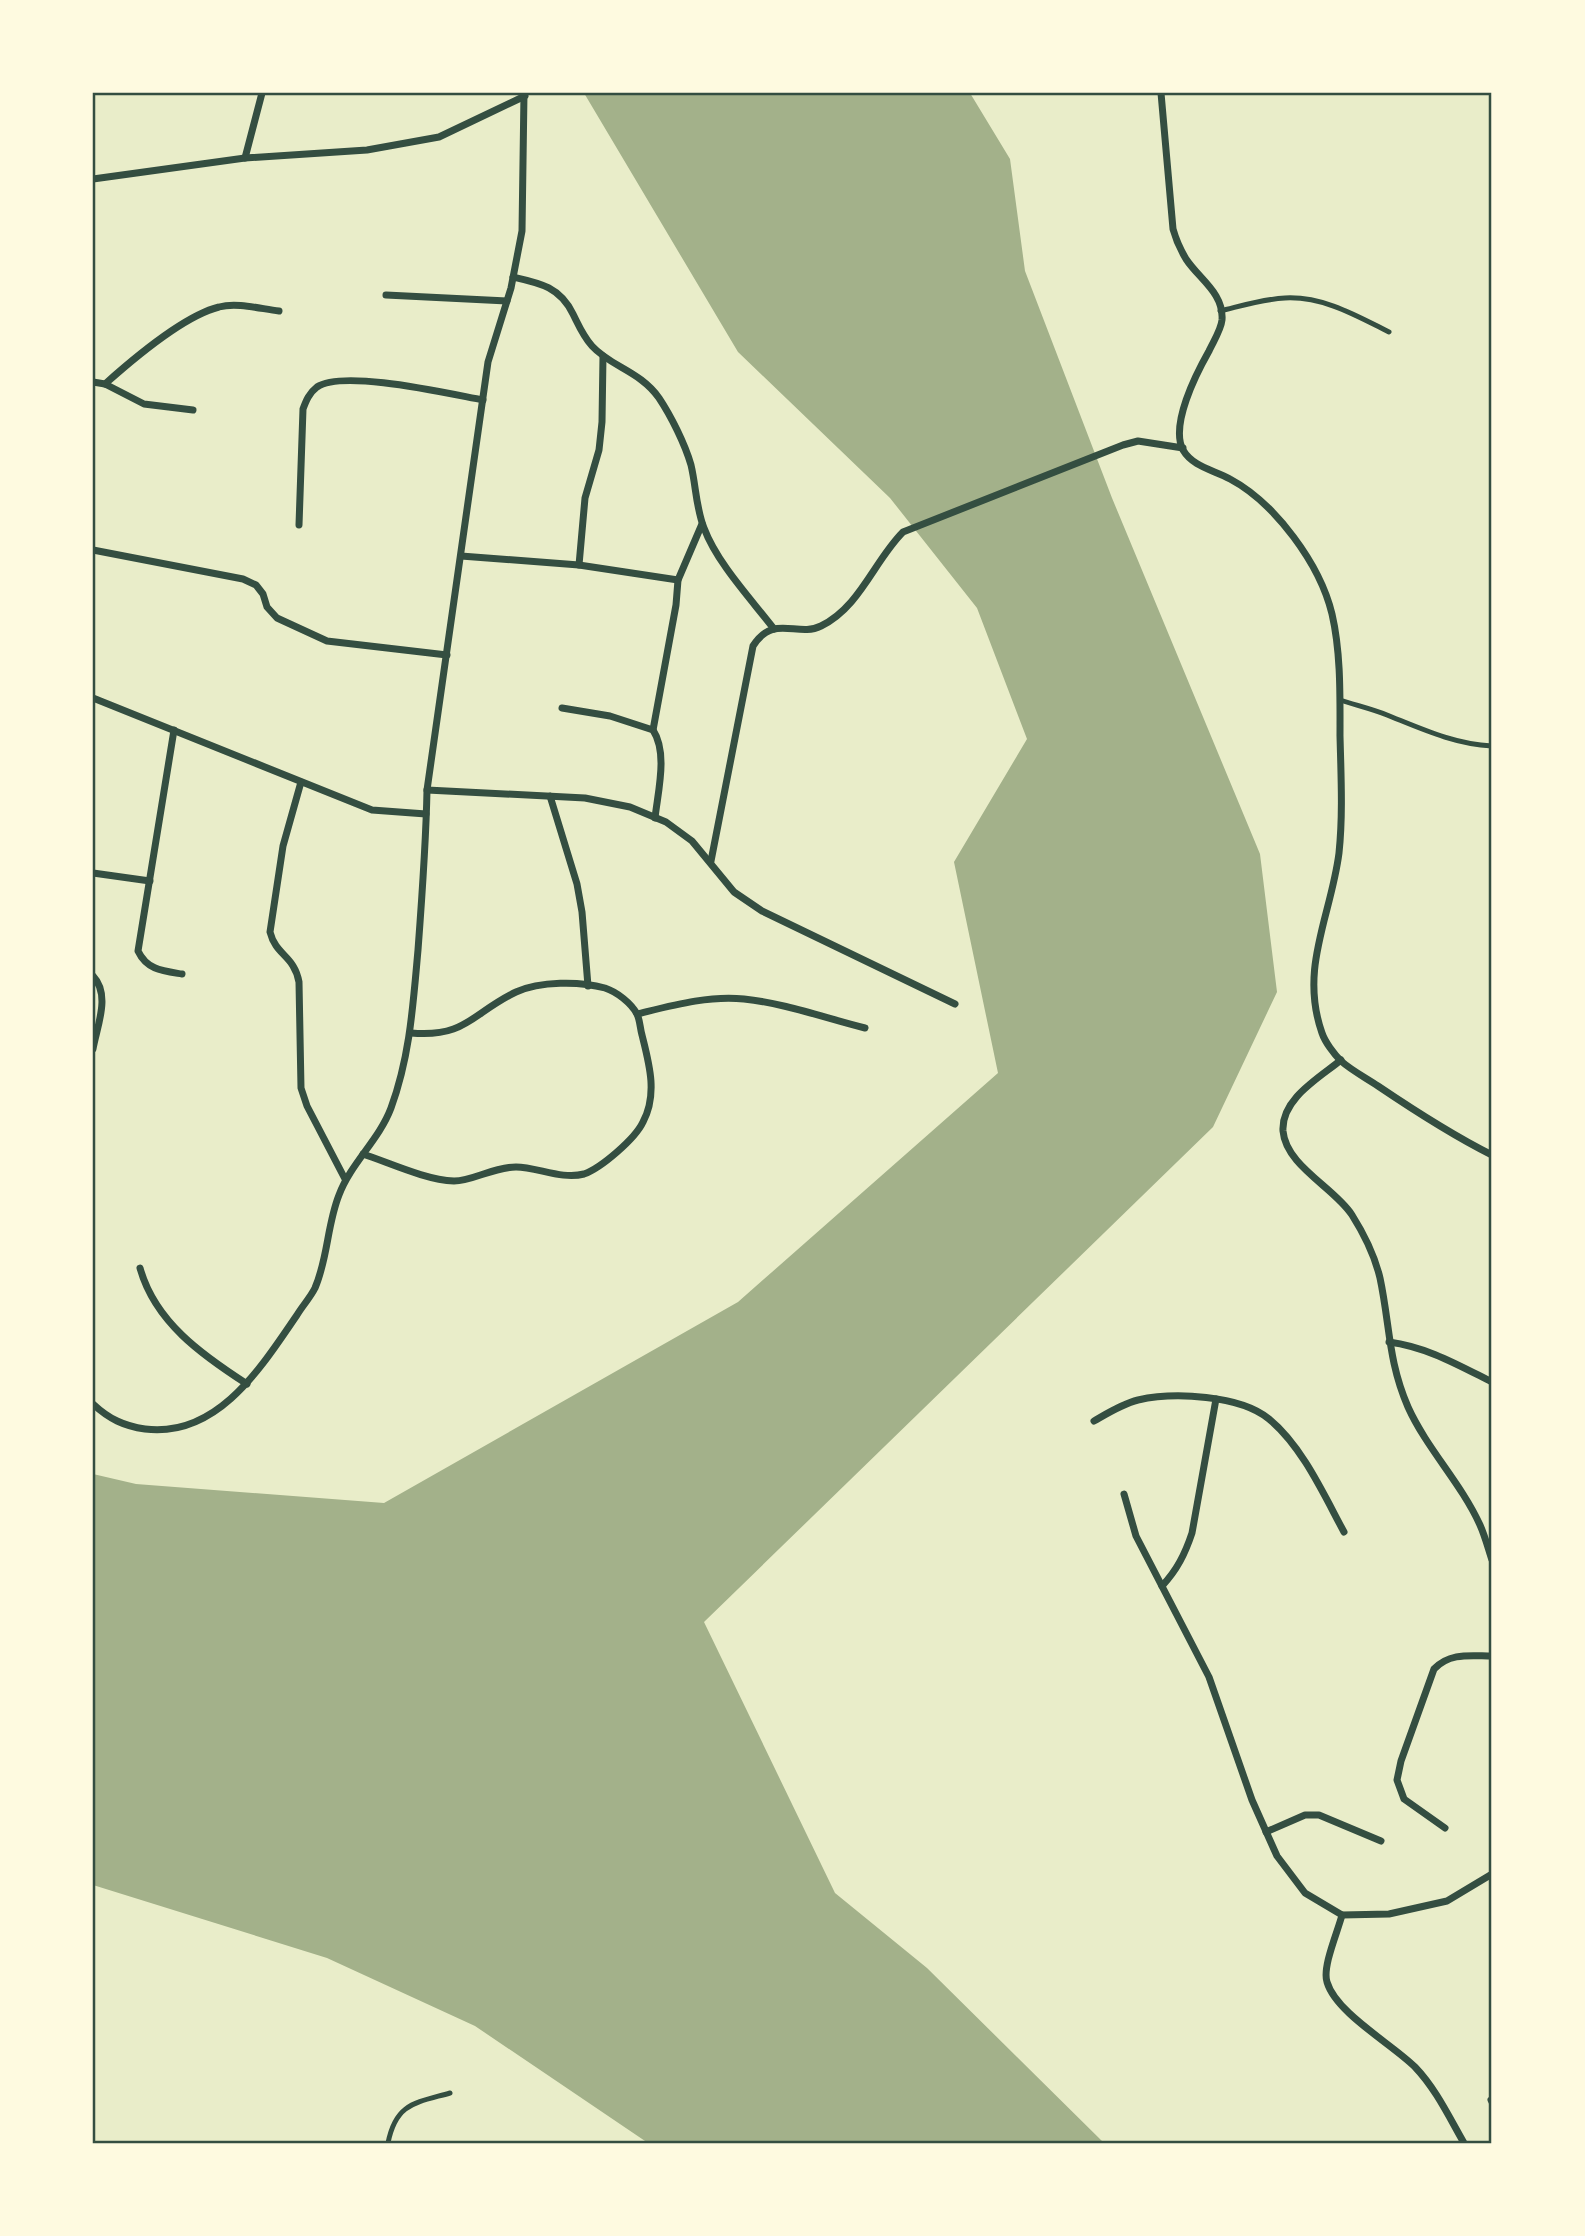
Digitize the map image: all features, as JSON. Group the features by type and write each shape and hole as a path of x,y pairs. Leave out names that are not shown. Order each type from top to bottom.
{"street":[{"path":"245,158 262,93"},
{"path":"1161,93 1176,238 1187,261 1217,297 1222,320 1194,382 1181,419 1178,436 1182,449 1198,465 1231,479 1281,522 1309,561 1332,613 1340,700 1340,841 1335,876 1314,964 1313,999 1323,1036 1341,1060 1450,1134 1492,1155"},
{"path":"93,180 245,158 367,150 439,137 525,95 522,231 507,301 488,362 427,790 426,839 411,1033 390,1111 382,1127 345,1179 334,1208 322,1271 315,1288 247,1384 224,1405 201,1419 167,1429 155,1430 124,1425 108,1417 93,1404"},
{"path":"513,277 543,283 565,298 582,335 603,356 639,376 658,398 684,446 702,523 714,550 774,629"},
{"path":"386,295 507,301"},
{"path":"105,384 145,348 208,311 220,306 235,306 279,311"},
{"path":"579,565 585,498 599,450 603,356"},
{"path":"299,525 303,410 308,396 319,386 352,380 396,384 483,400"},
{"path":"93,382 105,384 144,404 192,410"},
{"path":"711,861 753,646 760,635 774,629 815,629 838,616 903,531 1123,444 1138,441 1182,449"},
{"path":"653,730 676,605 678,580 702,523"},
{"path":"93,550 243,579 256,585 263,594 267,607 277,618 327,641 446,655"},
{"path":"461,556 579,565 678,580"},
{"path":"93,698 372,810 426,814"},
{"path":"562,708 610,716 653,730 660,750 655,818"},
{"path":"174,730 138,951 149,966 182,974"},
{"path":"301,782 282,846 270,932 272,942 297,969 299,1073 304,1100 345,1179"},
{"path":"427,790 585,798 630,807 655,818 692,841 734,891 762,911 955,1003"},
{"path":"550,796 577,884 588,986"},
{"path":"93,873 150,881"},
{"path":"93,976 100,984 103,997 93,1049"},
{"path":"363,1154 455,1181 506,1167 583,1174 603,1163 624,1145 643,1123 651,1096 652,1074 637,1014 626,1000 606,988 541,986 518,992 452,1031 433,1035 411,1033"},
{"path":"637,1014 697,1002 741,998 771,1003 865,1028"},
{"path":"1341,1060 1293,1100 1284,1117 1283,1132 1297,1162 1335,1194 1352,1214 1368,1245 1380,1277 1392,1364 1408,1407 1426,1442 1479,1523 1492,1560"},
{"path":"140,1268 144,1282 165,1317 186,1341 247,1384"},
{"path":"1389,1342 1410,1344 1433,1352 1492,1382"},
{"path":"1094,1421 1136,1401 1163,1396 1216,1399 1248,1407 1269,1419 1302,1458 1343,1532"},
{"path":"1162,1586 1185,1553 1192,1533 1216,1399"},
{"path":"1124,1494 1136,1536 1209,1677 1251,1800 1277,1856 1305,1893 1342,1915 1389,1914 1447,1901 1492,1874"},
{"path":"1444,1828 1404,1799 1397,1780 1401,1762 1434,1669 1442,1660 1454,1656 1492,1656"},
{"path":"1266,1832 1305,1815 1319,1815 1381,1841"},
{"path":"1342,1915 1327,1966 1327,1982 1351,2015 1414,2067 1440,2099 1464,2143"}],"lane":[{"path":"1220,311 1287,298 1316,301 1342,309 1389,332"},
{"path":"1340,700 1431,734 1474,745 1492,746"},
{"path":"388,2143 391,2128 402,2110 421,2101 450,2093"}],"shaded area":[{"path":"584,93 970,93 1010,159 1025,271 1112,498 1260,854 1277,992 1213,1127 704,1622 835,1893 927,1968 1104,2143 648,2143 475,2026 327,1958 93,1885 93,1474 136,1484 384,1503 738,1302 998,1073 954,862 1027,739 977,608 890,498 738,352"}]}
